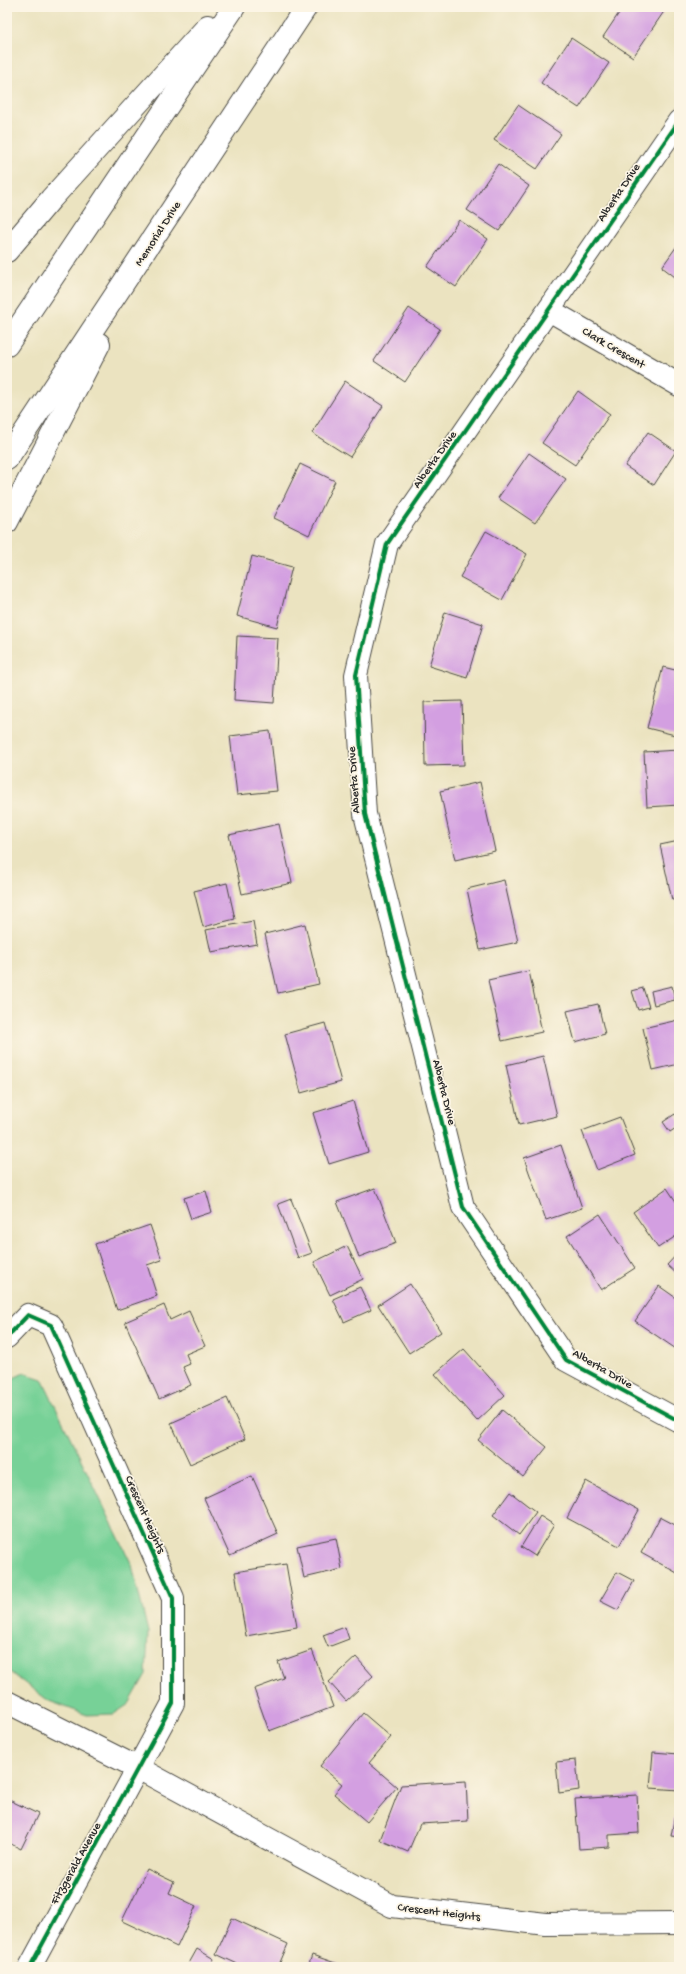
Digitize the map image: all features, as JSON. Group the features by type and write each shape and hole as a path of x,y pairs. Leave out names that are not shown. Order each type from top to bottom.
{"main road":[{"path":"7,251 51,199 225,7"},
{"path":"7,345 234,7"},
{"name":"Memorial Drive","path":"7,459 306,7"},
{"name":"Alberta Drive","path":"679,121 387,544 356,675 365,814 463,1207 566,1360 679,1421"},
{"path":"7,522 156,235"},
{"name":"Clark Crescent","path":"549,310 679,385"},
{"name":"Crescent Heights","path":"7,1337 28,1315 51,1325 173,1598 173,1703 138,1768"},
{"name":"Crescent Heights","path":"7,1702 138,1768 392,1906 546,1924 679,1923"},
{"name":"Fitzgerald Avenue","path":"30,1967 138,1768"}],"green space":[{"path":"24,1373 42,1379 132,1565 148,1632 146,1674 129,1704 114,1714 87,1715 49,1701 7,1670 7,1381"}],"building":[{"path":"623,7 660,7 665,10 633,57 603,37"},
{"path":"571,38 609,63 579,108 541,83"},
{"path":"518,105 561,134 537,169 494,140"},
{"path":"498,164 529,186 499,231 467,210"},
{"path":"459,220 488,239 456,287 427,267"},
{"path":"679,243 679,280 662,267"},
{"path":"409,308 440,329 405,382 374,361"},
{"path":"345,381 383,406 350,457 312,433"},
{"path":"578,391 610,414 575,465 542,443"},
{"path":"648,432 676,451 654,485 625,466"},
{"path":"529,453 566,479 535,523 498,498"},
{"path":"300,464 335,481 309,535 274,518"},
{"path":"486,531 527,554 502,600 460,577"},
{"path":"252,556 292,567 277,627 237,616"},
{"path":"445,612 483,624 467,678 429,666"},
{"path":"237,636 278,638 274,703 234,700"},
{"path":"663,667 679,671 679,736 647,728"},
{"path":"462,701 464,765 425,766 424,702"},
{"path":"270,731 277,791 237,795 230,736"},
{"path":"679,750 679,805 647,807 644,752"},
{"path":"480,782 495,851 455,860 440,791"},
{"path":"279,824 292,883 242,894 229,835"},
{"path":"679,841 679,899 672,900 660,845"},
{"path":"504,880 518,942 480,950 467,889"},
{"path":"227,883 235,919 203,927 194,891"},
{"path":"253,921 257,944 211,952 206,930"},
{"path":"305,924 319,984 278,993 265,934"},
{"path":"529,971 542,1032 502,1041 488,980"},
{"path":"672,986 675,1000 654,1005 651,991"},
{"path":"643,988 649,1007 638,1010 632,991"},
{"path":"598,1004 605,1034 575,1042 567,1011"},
{"path":"678,1020 679,1064 653,1070 643,1028"},
{"path":"325,1023 341,1082 301,1093 285,1034"},
{"path":"543,1056 557,1116 519,1125 506,1065"},
{"path":"353,1101 368,1152 329,1164 313,1113"},
{"path":"675,1114 679,1120 679,1126 670,1132 663,1122"},
{"path":"620,1117 635,1155 597,1170 582,1131"},
{"path":"561,1145 582,1208 546,1220 524,1158"},
{"path":"375,1188 396,1243 359,1257 337,1202"},
{"path":"667,1188 679,1206 679,1234 658,1248 633,1212"},
{"path":"206,1191 212,1212 191,1219 184,1198"},
{"path":"291,1199 312,1253 298,1258 278,1204"},
{"path":"600,1214 635,1268 601,1290 567,1236"},
{"path":"150,1225 162,1260 147,1265 157,1296 117,1310 95,1244"},
{"path":"347,1246 363,1279 330,1295 314,1262"},
{"path":"679,1252 679,1276 667,1265"},
{"path":"410,1284 441,1332 409,1353 378,1305"},
{"path":"659,1286 679,1300 679,1351 635,1321"},
{"path":"360,1287 371,1310 344,1322 333,1299"},
{"path":"164,1305 170,1320 189,1311 205,1346 186,1354 190,1364 183,1367 191,1385 159,1399 125,1322"},
{"path":"464,1349 505,1395 477,1421 435,1374"},
{"path":"227,1398 245,1439 190,1464 171,1423"},
{"path":"502,1410 547,1447 523,1477 478,1440"},
{"path":"252,1476 278,1534 230,1556 204,1498"},
{"path":"586,1481 639,1510 619,1546 567,1518"},
{"path":"510,1492 536,1512 519,1535 493,1515"},
{"path":"540,1516 554,1525 535,1556 521,1547"},
{"path":"660,1517 679,1527 679,1574 641,1553"},
{"path":"336,1538 342,1569 304,1578 297,1546"},
{"path":"286,1564 297,1627 246,1636 235,1572"},
{"path":"617,1572 634,1581 618,1610 600,1601"},
{"path":"345,1627 349,1639 328,1647 323,1635"},
{"path":"312,1650 333,1707 269,1731 254,1689 284,1678 278,1662"},
{"path":"356,1657 373,1676 346,1701 329,1682"},
{"path":"363,1713 391,1737 369,1763 397,1787 367,1822 334,1794 342,1784 320,1766"},
{"path":"653,1752 679,1754 679,1790 650,1788"},
{"path":"576,1760 579,1790 559,1793 556,1762"},
{"path":"466,1781 468,1821 420,1824 408,1852 380,1840 401,1785"},
{"path":"637,1795 639,1833 609,1835 609,1847 579,1849 575,1799"},
{"path":"679,1798 679,1837 671,1836"},
{"path":"7,1799 38,1814 21,1849 7,1842"},
{"path":"147,1869 174,1882 169,1893 196,1906 177,1947 122,1921"},
{"path":"232,1918 288,1944 278,1967 244,1967 216,1954"},
{"path":"197,1949 214,1959 210,1967 187,1967"},
{"path":"312,1955 347,1967 308,1967"}],"cycle path":[{"path":"679,121 387,544 356,675 365,814 463,1207 566,1360 679,1421"},
{"path":"7,1337 28,1315 51,1325 173,1598 173,1703 30,1967"}]}
